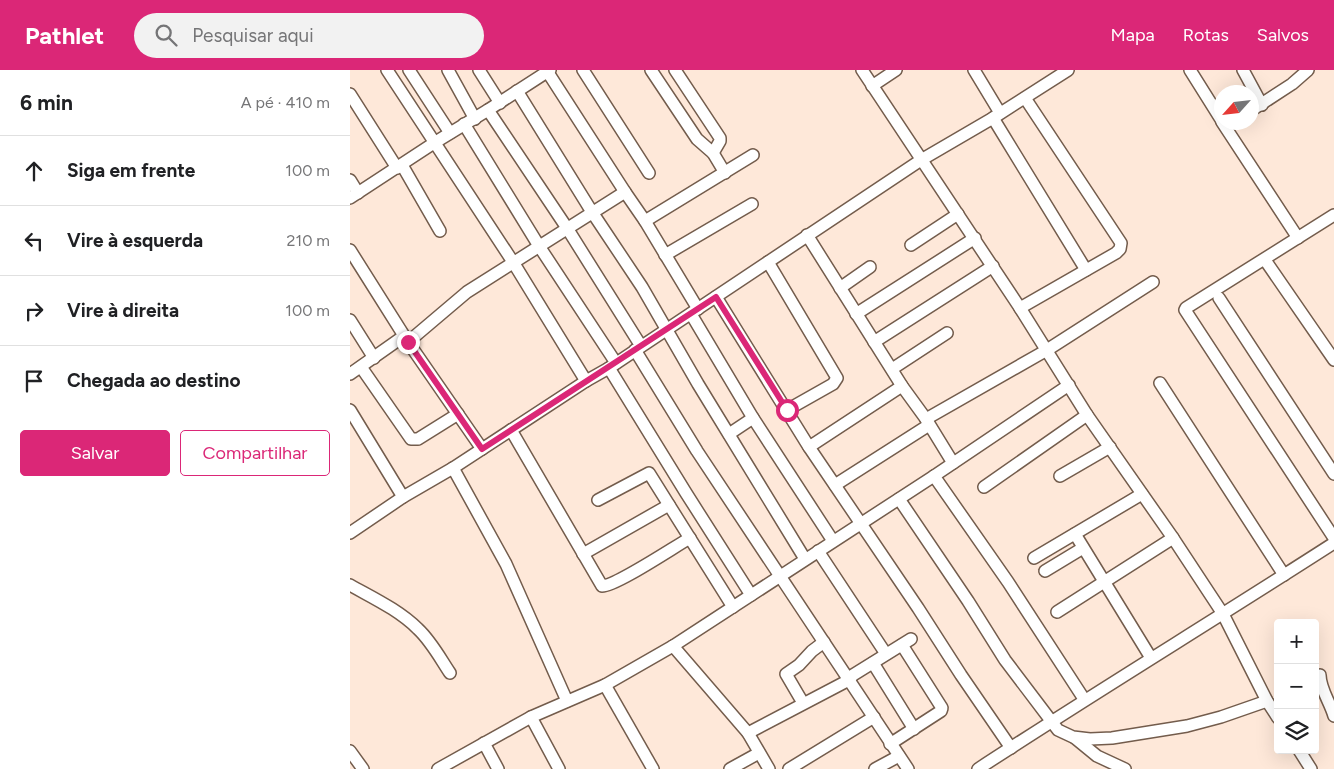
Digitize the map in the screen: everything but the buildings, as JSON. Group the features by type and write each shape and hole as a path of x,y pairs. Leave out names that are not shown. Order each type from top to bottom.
{"street":[{"path":"387,70 513,262 586,381"},
{"path":"409,70 450,133"},
{"path":"448,70 475,119"},
{"path":"478,70 500,103"},
{"path":"583,70 649,174"},
{"path":"651,70 696,139 713,153 725,173"},
{"path":"675,70 720,138 713,153"},
{"path":"862,70 1048,350 1087,415 1173,538 1223,614 1274,712"},
{"path":"872,86 896,70"},
{"path":"974,70 997,116 1086,270"},
{"path":"1045,70 1052,80"},
{"path":"350,533 403,497 453,468 666,330 921,160 997,116 1068,70"},
{"path":"1190,70 1214,107"},
{"path":"1243,70 1249,85"},
{"path":"1259,106 1292,84 1308,70"},
{"path":"350,180 354,196 549,71 665,255 753,418 833,541"},
{"path":"517,91 592,212 642,287 666,330 806,559"},
{"path":"350,94 440,231"},
{"path":"1020,308 1116,252 1120,249 1122,243 1025,98"},
{"path":"488,110 567,228 697,451 908,769"},
{"path":"464,124 751,595"},
{"path":"1229,130 1298,238"},
{"path":"645,221 753,155"},
{"path":"350,374 406,339 454,302 513,262 625,192"},
{"path":"665,255 752,204"},
{"path":"911,245 958,214"},
{"path":"1334,215 1185,310 1334,538"},
{"path":"808,235 856,314 953,463"},
{"path":"856,314 974,238"},
{"path":"350,250 406,339 482,449"},
{"path":"1264,260 1334,360"},
{"path":"768,262 837,378 833,384 787,410"},
{"path":"874,342 993,266"},
{"path":"840,288 870,267"},
{"path":"835,484 928,422 1048,350 1153,282"},
{"path":"716,297 809,447 1011,748"},
{"path":"1219,298 1334,474"},
{"path":"350,320 374,358"},
{"path":"892,369 947,333"},
{"path":"361,366 411,439 418,439 458,414"},
{"path":"1160,383 1284,575"},
{"path":"438,769 531,717 605,685 673,646 934,476 1069,385"},
{"path":"809,447 902,386"},
{"path":"350,410 403,497"},
{"path":"984,487 1087,415"},
{"path":"729,434 753,418"},
{"path":"511,430 600,584 605,587 620,580 690,538"},
{"path":"1060,476 1110,447"},
{"path":"453,468 506,564 567,701"},
{"path":"598,500 648,473 733,607"},
{"path":"934,476 1008,582 1084,700"},
{"path":"1034,558 1142,494"},
{"path":"899,499 1006,660 1050,721 1058,730 1073,737 1098,756 1125,769"},
{"path":"583,554 669,505"},
{"path":"1075,534 1151,658"},
{"path":"1057,612 1173,538"},
{"path":"986,767 1050,721 1334,543"},
{"path":"1045,571 1083,548"},
{"path":"818,551 886,654"},
{"path":"350,585 383,603 418,628 427,638 450,673"},
{"path":"803,703 786,674 824,642"},
{"path":"748,733 849,680 853,675 906,642 942,708 941,711 890,744"},
{"path":"673,646 748,733 769,769"},
{"path":"873,663 914,729"},
{"path":"1320,675 1320,682 1334,716"},
{"path":"605,685 653,769"},
{"path":"1073,737 1090,739 1112,738 1187,726 1221,717 1267,701"},
{"path":"531,717 559,769"},
{"path":"789,769 874,717"},
{"path":"484,743 498,769"},
{"path":"350,751 363,769"},
{"path":"730,769 759,753"},
{"path":"1302,754 1311,769"},
{"path":"875,769 899,756"}],"route":[{"path":"408,342 482,449 716,297 787,410"}]}
